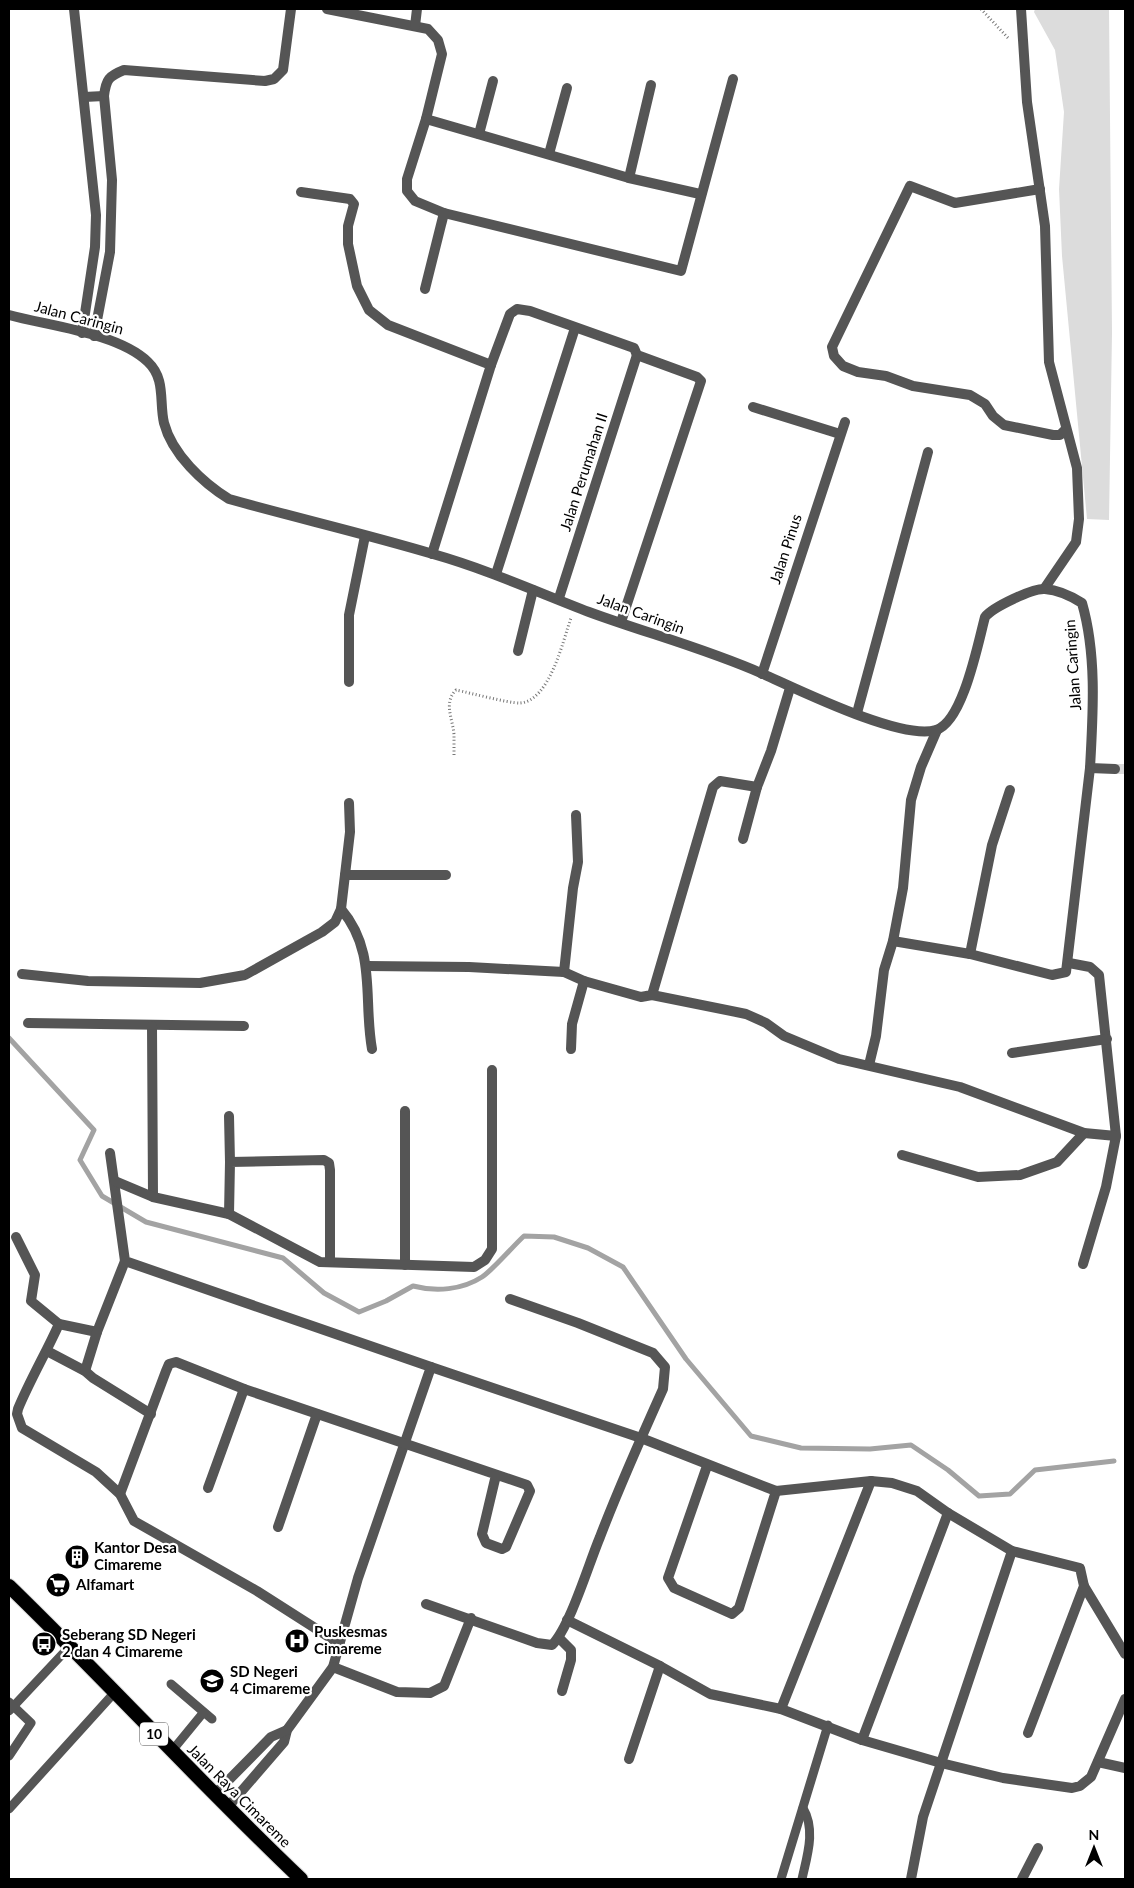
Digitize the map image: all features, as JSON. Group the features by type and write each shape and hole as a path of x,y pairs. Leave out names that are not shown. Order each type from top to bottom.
{"highway":[{"name":"Jalan Raya Cimareme","path":"9,1586 116,1692 171,1752 301,1879"}],"street":[{"path":"74,9 96,215 95,247 82,333"},
{"path":"94,336 110,252 112,180 104,96 106,84 112,75 124,70 265,81 274,78 283,70 291,9"},
{"path":"328,9 428,29 438,40 442,54 426,119 407,179 407,191 415,201 444,213 681,271 700,194 733,79"},
{"path":"415,26 417,9"},
{"path":"869,1065 876,1036 884,970 893,941 908,849 911,800 922,767 937,730 951,720 960,701 986,617 990,612 1023,595 1044,588 1076,542 1079,519 1077,468 1049,362 1045,226 1027,102 1023,54 1024,32 1021,9"},
{"path":"479,134 494,81"},
{"path":"629,178 651,85"},
{"path":"549,154 567,88"},
{"path":"84,97 104,96"},
{"path":"426,119 629,178 700,194"},
{"path":"1040,189 955,203 910,186 832,347 834,356 842,366 858,372 886,376 913,386 978,398 1004,425 1054,435 1060,435 1066,429"},
{"path":"301,192 350,198 354,204 348,226 348,244 357,286 369,310 388,325 491,365"},
{"path":"426,289 444,213"},
{"path":"432,554 491,365 510,314 517,309 530,311 634,348 637,355 697,377 701,381 621,622"},
{"name":"Jalan Caringin","path":"9,315 122,343 149,362 162,387 164,423 178,451 195,474 211,488 229,499 432,554 496,574 533,590 762,674 790,688 902,730 937,730"},
{"path":"496,574 575,328"},
{"name":"Jalan Perumahan II","path":"559,598 637,355"},
{"path":"753,407 840,434"},
{"name":"Jalan Pinus","path":"762,674 844,422"},
{"path":"857,713 928,452"},
{"path":"349,682 349,615 365,536"},
{"name":"Jalan Caringin","path":"1044,588 1070,596 1082,603 1086,618 1092,681 1090,768"},
{"path":"518,651 533,590"},
{"path":"743,839 757,787 771,751 790,688"},
{"path":"893,941 970,954 1058,975 1066,972 1069,963 1090,768 1115,769"},
{"path":"652,995 713,787 720,781 757,787"},
{"path":"970,954 992,845 1010,790"},
{"path":"22,974 88,980 200,983 223,981 245,975 322,932 335,922 341,909 350,832 349,803"},
{"path":"564,972 573,888 578,875 576,814"},
{"path":"344,875 446,875"},
{"path":"341,909 359,935 367,966 368,1016 372,1049"},
{"path":"1069,963 1090,967 1099,975 1116,1136 1106,1187 1083,1264"},
{"path":"367,966 468,967 564,972 641,997 652,995 746,1014 766,1023 784,1036 804,1046 839,1059 960,1087 1084,1133 1116,1136"},
{"path":"571,1049 572,1024 584,980"},
{"path":"28,1023 244,1026"},
{"path":"152,1026 152,1196"},
{"path":"1012,1053 1107,1038"},
{"path":"115,1181 152,1196 229,1214 320,1262 474,1267 485,1260 492,1249 492,1070"},
{"path":"404,1111 404,1265"},
{"path":"229,1116 229,1214"},
{"path":"902,1156 978,1177 1020,1175 1058,1162 1084,1133"},
{"path":"85,1371 96,1332 125,1260 110,1153"},
{"path":"230,1162 316,1159 329,1164 330,1262"},
{"path":"16,1237 35,1275 31,1301 59,1324 96,1332"},
{"path":"125,1260 641,1438 707,1466 776,1491 871,1480 892,1482 917,1491 948,1513 1012,1551 1077,1567 1081,1570 1084,1586 1125,1654"},
{"path":"426,1604 543,1645 552,1645 559,1638 567,1620 662,1389 665,1367 652,1353 578,1323 510,1299"},
{"path":"59,1324 47,1351 30,1380 18,1409 17,1414 22,1428 96,1472 120,1494 134,1521 257,1591 340,1644"},
{"path":"47,1351 85,1371 151,1414"},
{"path":"120,1494 166,1371 170,1364 176,1362 244,1389 526,1485 530,1491 506,1547 502,1550 486,1543 482,1534 496,1475"},
{"path":"227,1808 284,1742 286,1730 333,1667 358,1578 431,1367"},
{"path":"208,1488 244,1389"},
{"path":"278,1527 317,1414"},
{"path":"707,1466 668,1578 674,1588 732,1614 739,1608 776,1491"},
{"path":"781,1709 871,1480"},
{"path":"862,1740 948,1513"},
{"path":"912,1879 923,1817 1012,1551"},
{"path":"1028,1733 1084,1586"},
{"path":"333,1667 397,1692 430,1693 444,1686 470,1618"},
{"path":"567,1620 660,1666 710,1694 781,1709 828,1725 862,1740 941,1762 1003,1778 1072,1788 1088,1781 1125,1699"},
{"path":"559,1638 571,1650 571,1660 562,1691"},
{"path":"629,1758 660,1666"},
{"path":"214,1795 271,1737 286,1730"},
{"path":"1098,1762 1125,1768"},
{"path":"1022,1879 1038,1848"}],"lane":[{"path":"9,1756 30,1723 10,1706 70,1646"},
{"path":"171,1684 212,1720"},
{"path":"9,1809 116,1692"},
{"path":"171,1752 203,1713"},
{"path":"781,1879 828,1725"},
{"path":"802,1879 811,1837 808,1816 804,1808"}],"path":[{"path":"981,9 1023,54"},
{"path":"454,755 454,734 449,708 450,696 456,690 521,703 534,696 546,687 575,605"}],"shaded area":[{"path":"1035,9 1109,9 1112,333 1109,520 1087,519 1062,256 1059,189 1064,112 1055,50 1034,12"}],"waterway":[{"path":"9,1038 94,1130 80,1160 102,1196 146,1222 283,1258 324,1293 359,1312 386,1301 413,1286 449,1289 466,1285 487,1273 524,1236 554,1237 588,1248 623,1267 686,1359 751,1436 801,1448 870,1449 911,1445 948,1470 979,1496 1010,1494 1035,1470 1114,1461"}],"tunnel":[{"path":"1115,769 1125,769"}],"place":[{"name":"Kantor Desa Cimareme","path":"77,1557"},
{"name":"Alfamart","path":"58,1585"},
{"name":"Puskesmas Cimareme","path":"297,1641"},
{"name":"Seberang SD Negeri 2 dan 4 Cimareme","path":"44,1644"},
{"name":"SD Negeri 4 Cimareme","path":"212,1681"}]}
